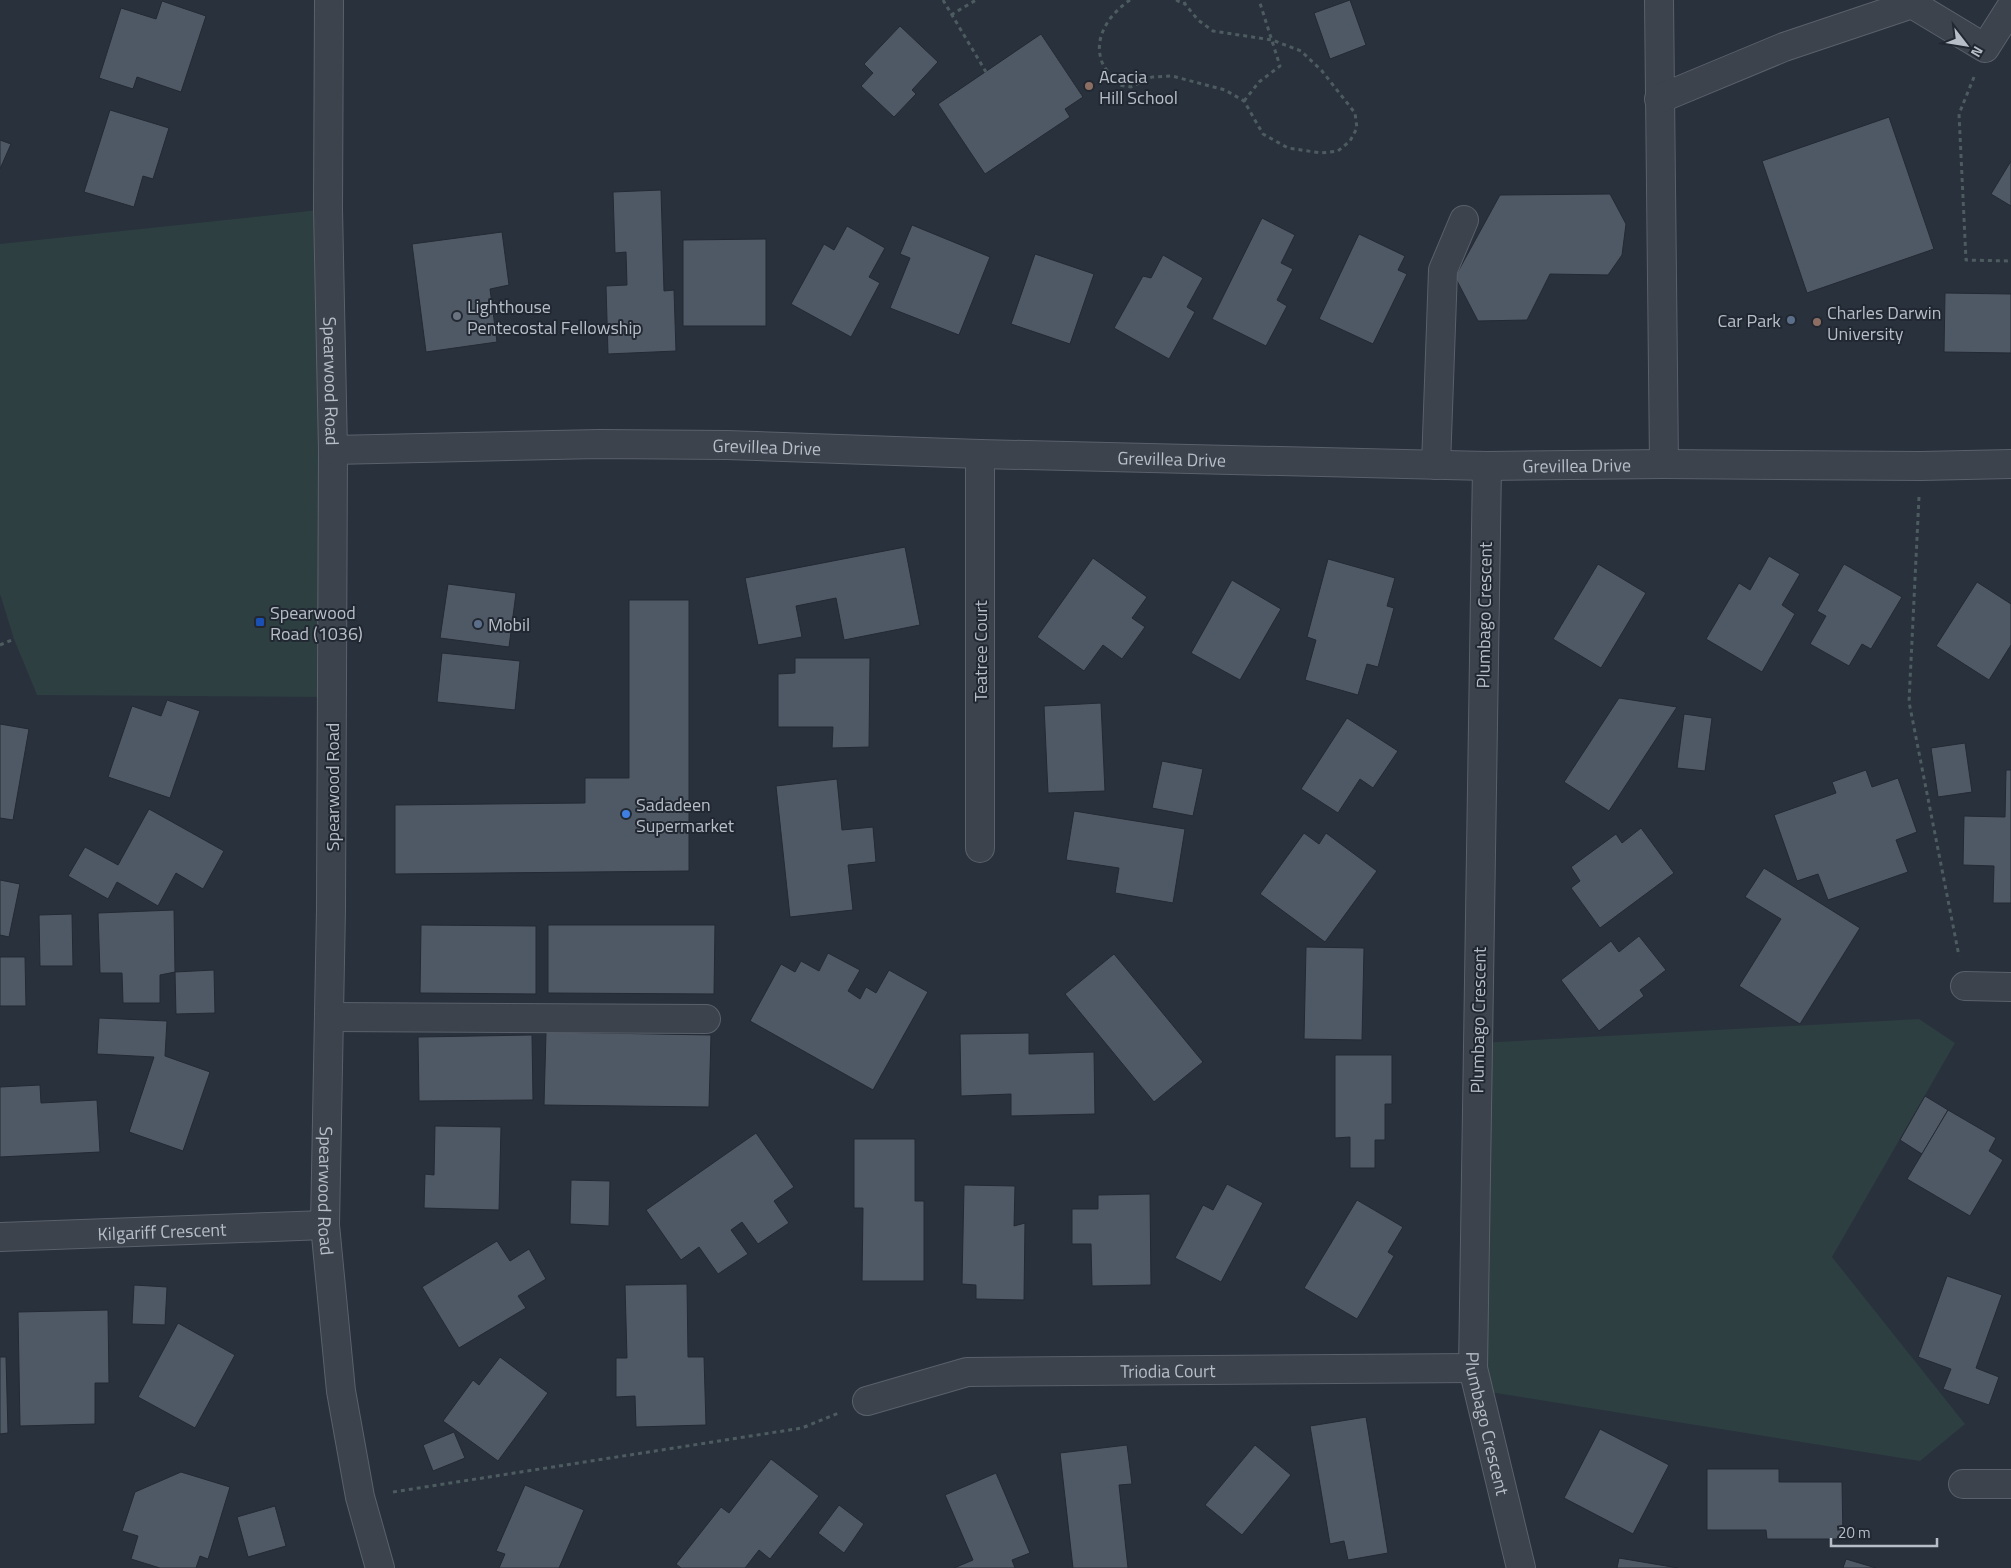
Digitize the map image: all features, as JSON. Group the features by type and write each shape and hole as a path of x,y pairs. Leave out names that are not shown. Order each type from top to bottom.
{"street":[{"name":"Spearwood Road","path":"329,0 328,218 333,450 329,1017 325,1225 342,1391 360,1497 380,1568"},
{"path":"1659,0 1664,464"},
{"path":"1659,99 1784,47 1912,4 1985,48 2011,7"},
{"path":"1436,465 1443,270 1464,220"},
{"name":"Grevillea Drive","path":"333,450 599,444 727,445 980,454 1486,466 1664,464 1921,466 2011,464"},
{"name":"Teatree Court","path":"980,454 980,848"},
{"name":"Plumbago Crescent","path":"1486,466 1473,1368 1521,1568"},
{"path":"1965,986 2011,987"},
{"path":"329,1017 706,1018"},
{"name":"Kilgariff Crescent","path":"0,1237 325,1225"},
{"name":"Triodia Court","path":"867,1401 967,1372 1473,1368"},
{"path":"1963,1484 2011,1484"}],"path":[{"path":"943,0 986,72"},
{"path":"951,15 976,0"},
{"path":"1130,0 1107,20 1099,41 1101,60 1118,85 1131,87 1152,77 1172,76 1225,90 1244,102 1263,134 1288,148 1338,152 1350,141 1357,128 1355,113 1322,71 1301,51 1272,40 1213,31 1198,20 1184,0"},
{"path":"1176,0 1185,4"},
{"path":"1244,102 1259,82 1280,66 1260,0"},
{"path":"1985,48 1959,114 1966,260 2011,261"},
{"path":"1921,466 1909,702 1965,986"},
{"path":"0,645 14,639"},
{"path":"360,1497 802,1428 867,1401"}],"shaded area":[{"path":"328,209 332,697 37,695 14,639 0,594 0,244"},
{"path":"1919,1019 1955,1043 1832,1257 1965,1424 1920,1461 1477,1390 1478,1043"}],"building":[{"path":"1350,0 1366,45 1330,59 1314,13"},
{"path":"162,1 206,16 181,92 137,77 133,89 99,78 121,8 156,19"},
{"path":"900,26 938,62 912,90 916,94 894,117 861,86 873,73 864,64"},
{"path":"1041,34 1083,97 1065,109 1070,117 985,174 938,104"},
{"path":"110,110 169,128 153,179 143,176 134,207 84,192"},
{"path":"1889,117 1934,249 1807,293 1762,161"},
{"path":"0,140 11,144 0,169"},
{"path":"2011,161 2011,206 1991,194"},
{"path":"661,190 664,291 674,290 676,351 608,354 606,286 627,285 626,252 615,253 613,192"},
{"path":"1610,194 1626,224 1622,255 1608,275 1550,274 1527,320 1478,321 1455,277 1500,195"},
{"path":"1262,218 1295,235 1281,263 1293,269 1277,300 1287,306 1266,346 1212,319"},
{"path":"912,225 990,257 959,335 890,308 910,258 900,254"},
{"path":"847,226 885,248 869,277 880,283 851,337 791,304 824,244 834,250"},
{"name":"Lighthouse Pentecostal Fellowship","path":"502,232 509,285 490,289 497,342 426,352 412,244"},
{"path":"1359,234 1405,256 1398,270 1407,274 1373,344 1319,319"},
{"path":"766,239 766,326 683,326 683,240"},
{"path":"1035,254 1094,274 1070,344 1011,324"},
{"path":"1163,255 1203,278 1187,307 1195,312 1169,359 1114,328 1143,276 1151,278"},
{"path":"1945,293 2011,294 2011,353 1944,352"},
{"path":"905,547 920,625 844,640 836,598 796,606 802,637 758,645 745,578"},
{"path":"1769,556 1800,574 1782,605 1795,614 1762,672 1706,639 1739,583 1750,590"},
{"path":"1093,558 1147,597 1132,618 1145,627 1122,659 1103,645 1084,671 1037,637"},
{"path":"1328,559 1395,578 1387,606 1394,608 1378,667 1367,664 1358,695 1305,680 1316,640 1307,637"},
{"path":"1598,564 1646,593 1601,668 1553,639"},
{"path":"1844,564 1902,597 1871,649 1862,644 1849,666 1810,644 1826,616 1817,611"},
{"path":"1232,580 1281,609 1240,680 1191,653"},
{"path":"1977,582 2011,604 2011,645 1989,680 1936,646"},
{"path":"448,584 516,593 509,647 440,638"},
{"path":"629,600 689,600 689,871 395,874 395,805 585,803 585,778 629,778"},
{"path":"442,653 520,661 515,710 437,702"},
{"path":"795,658 870,658 869,747 832,748 833,727 778,727 778,674 795,673"},
{"path":"1619,698 1677,707 1609,811 1564,782"},
{"path":"167,700 200,711 170,798 108,777 132,706 161,716"},
{"path":"1101,703 1105,791 1048,793 1044,706"},
{"path":"1684,714 1712,718 1705,771 1677,768"},
{"path":"1347,718 1398,751 1373,788 1360,779 1338,813 1301,789"},
{"path":"0,724 29,729 13,820 0,818"},
{"path":"1965,743 1972,792 1938,797 1931,748"},
{"path":"1162,761 1203,769 1193,816 1152,808"},
{"path":"1866,770 1872,787 1898,778 1917,832 1896,840 1908,872 1828,900 1818,874 1797,881 1774,815 1836,793 1832,782"},
{"path":"2006,770 2011,770 2011,903 1993,903 1994,866 1963,865 1964,816 2005,817"},
{"path":"837,779 842,830 873,827 876,862 848,865 853,910 790,917 776,786"},
{"path":"149,809 224,851 203,889 176,873 158,906 117,882 108,899 68,876 85,847 118,865"},
{"path":"1074,811 1185,829 1173,903 1115,893 1119,868 1066,860"},
{"path":"1641,828 1674,873 1600,928 1571,888 1580,881 1571,867 1616,834 1622,843"},
{"path":"1304,833 1319,844 1326,833 1377,871 1325,942 1260,894"},
{"path":"1764,868 1860,928 1800,1024 1739,986 1781,919 1745,897"},
{"path":"0,880 20,884 9,937 0,935"},
{"path":"174,910 175,972 160,975 160,1003 123,1003 122,973 100,973 98,913"},
{"path":"72,914 73,966 40,966 39,915"},
{"path":"421,925 536,926 536,994 420,993"},
{"path":"548,925 715,925 714,994 548,993"},
{"path":"1639,936 1666,970 1640,990 1644,996 1599,1031 1561,980 1611,941 1619,952"},
{"path":"1306,947 1364,948 1362,1040 1304,1039"},
{"path":"828,953 860,970 848,991 860,999 866,987 876,993 889,970 928,992 873,1090 750,1021 781,964 795,972 801,961 819,971"},
{"path":"1114,954 1203,1062 1154,1102 1065,994"},
{"path":"0,957 25,957 26,1006 0,1006"},
{"path":"214,970 215,1013 176,1014 175,972"},
{"path":"99,1018 167,1021 165,1056 210,1072 183,1151 129,1132 154,1057 97,1054"},
{"path":"546,1032 711,1035 709,1107 544,1105"},
{"path":"1029,1033 1029,1054 1094,1052 1095,1114 1011,1116 1011,1094 961,1096 960,1034"},
{"path":"532,1035 533,1100 419,1101 418,1037"},
{"path":"1335,1055 1392,1055 1392,1104 1385,1104 1385,1140 1375,1140 1375,1168 1350,1168 1350,1137 1335,1138"},
{"path":"40,1085 41,1103 97,1100 100,1152 0,1157 0,1087"},
{"path":"1925,1096 1948,1110 1922,1154 1900,1140"},
{"path":"1948,1110 1996,1138 1989,1151 2003,1160 1970,1216 1907,1179"},
{"path":"435,1126 501,1127 499,1210 424,1208 425,1174 434,1175"},
{"path":"756,1133 794,1187 774,1201 789,1223 758,1244 742,1222 731,1230 748,1254 718,1274 699,1247 681,1260 646,1210"},
{"path":"854,1139 915,1139 915,1201 924,1201 924,1281 862,1281 863,1208 854,1208"},
{"path":"571,1180 610,1181 609,1226 570,1224"},
{"path":"1227,1184 1263,1203 1221,1282 1175,1258 1203,1205 1213,1210"},
{"path":"964,1185 1015,1186 1014,1226 1025,1223 1024,1300 976,1299 976,1285 962,1284"},
{"path":"1150,1194 1151,1285 1092,1286 1091,1244 1072,1244 1072,1209 1098,1209 1098,1195"},
{"path":"1357,1200 1403,1227 1388,1252 1394,1256 1357,1319 1304,1288"},
{"path":"497,1241 510,1261 529,1249 546,1279 518,1296 526,1308 459,1348 422,1287"},
{"path":"1947,1276 2002,1295 1976,1368 1999,1377 1989,1405 1943,1389 1951,1369 1918,1357"},
{"path":"687,1284 688,1357 704,1357 706,1425 636,1427 635,1396 616,1397 616,1358 627,1358 625,1285"},
{"path":"134,1285 167,1287 165,1325 132,1324"},
{"path":"108,1310 109,1383 95,1383 95,1424 20,1426 18,1312"},
{"path":"178,1323 235,1355 195,1428 138,1397"},
{"path":"0,1357 6,1357 8,1433 0,1434"},
{"path":"500,1357 548,1393 498,1461 443,1421 473,1380 479,1385"},
{"path":"1366,1417 1388,1553 1348,1560 1344,1541 1330,1544 1310,1426"},
{"path":"1600,1429 1669,1465 1633,1534 1564,1498"},
{"path":"454,1432 465,1458 433,1471 423,1445"},
{"path":"1127,1445 1132,1484 1119,1485 1128,1568 1073,1568 1060,1453"},
{"path":"1255,1445 1291,1475 1242,1535 1205,1505"},
{"path":"771,1459 819,1496 770,1559 759,1550 745,1568 681,1568 676,1564 721,1507 729,1513"},
{"path":"1707,1469 1779,1469 1779,1482 1842,1482 1843,1539 1767,1539 1766,1530 1707,1530"},
{"path":"181,1472 230,1487 208,1559 200,1556 196,1568 160,1568 131,1559 138,1536 122,1531 135,1492"},
{"path":"996,1473 1030,1553 1012,1560 1015,1568 954,1568 973,1560 945,1495"},
{"path":"525,1485 584,1510 559,1568 499,1568 505,1554 496,1551"},
{"path":"839,1505 864,1524 844,1553 818,1533"},
{"path":"275,1506 286,1546 248,1557 237,1517"},
{"path":"1619,1558 1678,1568 1617,1568"},
{"path":"1846,1559 1876,1568 1843,1568"}],"place":[{"name":"Acacia Hill School","path":"1089,86"},
{"name":"Lighthouse Pentecostal Fellowship","path":"457,316"},
{"name":"Car Park","path":"1791,320"},
{"name":"Charles Darwin University","path":"1817,322"},
{"name":"Spearwood Road (1036)","path":"260,622"},
{"name":"Mobil","path":"478,624"},
{"name":"Sadadeen Supermarket","path":"626,814"}]}
